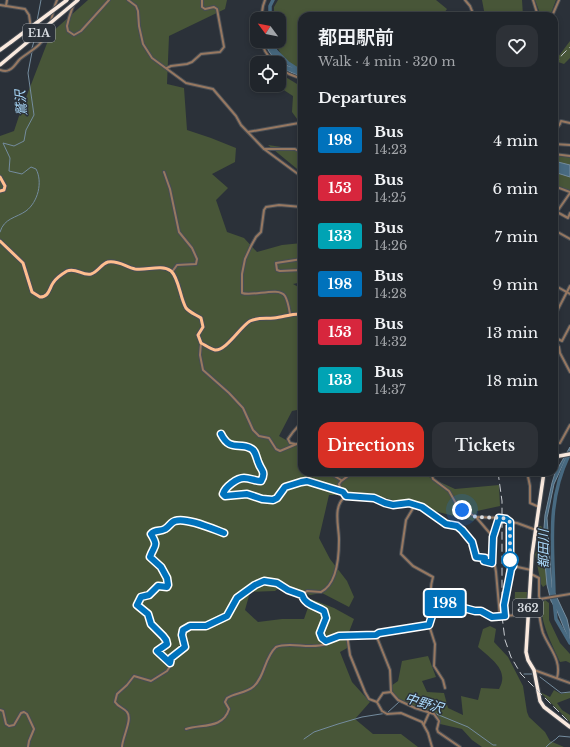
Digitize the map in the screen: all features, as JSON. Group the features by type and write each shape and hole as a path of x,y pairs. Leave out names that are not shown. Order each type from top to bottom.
{"highway":[{"name":"E1A","path":"0,50 67,0"},
{"name":"E1A","path":"0,65 78,0"},
{"path":"558,456 570,454"},
{"name":"362","path":"543,476 531,572 526,652 528,660 534,670 540,701 544,707 570,727"}],"main road":[{"path":"0,177 5,186 4,190 0,191"},
{"path":"0,241 23,263 26,268 29,285 32,292 40,297 47,295 52,284 69,270 90,274 95,272 102,265 110,262 118,262 136,269 167,269 172,272 186,308 201,318 203,322 203,326 198,335 201,343 214,350 220,349 226,345 239,330 257,318 273,318 290,314 298,314"}],"street":[{"path":"6,6 7,0"},
{"path":"0,70 7,71 11,69 20,59 37,47 48,32 54,6 57,0"},
{"path":"75,0 67,26 68,31 74,35 81,31 109,0"},
{"path":"128,0 136,6 138,11 140,32 145,49 152,58 186,83 213,88 235,115 241,125 264,149 298,174"},
{"path":"167,68 192,62 201,54 220,52 224,47 217,9 214,7 205,9 202,7 202,0"},
{"path":"262,12 265,0"},
{"path":"465,0 472,12"},
{"path":"533,0 537,12"},
{"path":"554,12 559,0"},
{"path":"0,5 25,9 28,12 33,30 45,37"},
{"path":"286,72 298,77"},
{"path":"558,127 561,121 570,123"},
{"path":"248,132 298,123"},
{"path":"558,144 570,145"},
{"path":"264,149 281,148 295,149 298,151"},
{"path":"558,154 570,156"},
{"path":"164,172 170,189 179,232 192,248 197,259 196,264 178,265 172,272"},
{"path":"558,188 570,193 558,211"},
{"path":"290,314 286,299 280,292 274,291 250,294 242,293 242,274 245,259 251,246 262,230 264,210 266,207 279,205 298,207"},
{"path":"558,213 568,218 570,214"},
{"path":"558,232 570,238"},
{"path":"298,260 276,264 277,270 280,271 298,270"},
{"path":"558,309 570,286"},
{"path":"558,288 570,294"},
{"path":"558,339 562,341 570,326"},
{"path":"201,343 200,355 203,370 243,408 253,430 259,436 269,438 275,448 279,450 296,444"},
{"path":"558,346 560,353 570,372"},
{"path":"558,443 560,443 570,425"},
{"path":"296,444 290,442 288,439 298,426"},
{"path":"221,434 226,442 232,445 249,447 252,449 256,454 263,472 261,481 243,478 238,480 224,491 223,494 225,496 247,494 262,499 273,500 277,498 285,487 307,481 343,492"},
{"path":"334,476 341,480"},
{"path":"346,496 339,484 341,480 349,476"},
{"path":"432,476 433,479 447,489 458,507 476,517 493,537"},
{"path":"528,476 530,486 530,503 539,507"},
{"path":"302,595 307,591 321,592 329,586 332,580 338,545 337,520 341,500 346,496 374,498 393,505 409,503 415,505 428,511 446,524 457,526 472,542 476,557 485,558 484,561 492,563"},
{"path":"415,505 406,520 401,549 402,554 413,566 433,577 430,589 435,606"},
{"path":"476,517 506,519 510,522 536,530"},
{"path":"499,518 493,537 492,563 495,566 496,572 500,617"},
{"path":"170,663 157,651 167,644 166,640 151,624 148,614 137,605 141,597 149,595 158,586 167,587 168,585 167,578 161,567 150,557 156,545 151,534 155,531 165,530 171,523 177,520 201,524 224,533"},
{"path":"510,522 510,564 531,572 539,578 539,598 543,600 569,595"},
{"path":"505,616 504,605 511,569 513,566"},
{"path":"122,747 123,738 130,718 128,713 115,702 117,694 127,685 133,676 152,680 167,671 171,658 185,647 182,635 183,630 190,626 206,626 227,616 237,598 255,585 264,581 272,581 288,590 302,595 309,604 324,611 326,618 320,633 324,640 328,641"},
{"path":"445,688 443,680 434,666 435,644 429,625 435,606 444,602 475,611 481,611 492,617 539,613"},
{"path":"537,607 542,630 555,655 558,665 557,678"},
{"path":"186,729 222,721 229,709 225,702 227,698 253,687 262,674 269,656 276,647 288,645 315,647 326,644 328,641 339,636 376,635 379,633 429,625"},
{"path":"348,635 350,655 364,692 369,699 378,702 382,711 387,714 401,713 422,722 432,743 432,747"},
{"path":"376,635 390,670 391,692 398,700 415,708 434,714 439,721 437,729 438,732 460,747"},
{"path":"534,670 570,683"},
{"path":"378,702 383,693 391,692"},
{"path":"0,710 3,711 6,724 10,726 14,725 21,713 24,712 27,714 34,729 28,747"},
{"path":"424,724 429,713"}],"green space":[{"path":"88,0 227,0 225,9 169,36 167,84 184,88 187,130 236,148 235,162 212,174 228,188 216,200 227,232 244,238 257,252 282,245 298,243 298,283 293,284 298,287 298,410 292,411 279,436 298,447 298,476 429,476 455,489 499,485 500,506 477,511 476,518 473,521 373,495 329,495 319,538 330,559 347,581 354,597 349,607 322,593 310,595 281,586 275,591 250,592 245,610 258,622 282,619 304,619 311,599 334,608 354,619 347,637 349,647 340,652 352,682 370,702 355,719 373,734 401,734 418,747 0,747 0,136 14,131 51,33"},
{"path":"278,0 436,0 447,9 445,12 298,12 298,68 286,60 286,56 283,56 278,48 286,48 286,12 274,12 274,7"},
{"path":"482,0 522,0 523,12 484,12"},
{"path":"535,0 556,0 552,12 540,12"},
{"path":"570,41 570,58 564,64 558,62 558,57"},
{"path":"286,77 298,85 298,120 292,112 293,96 286,91"},
{"path":"268,145 295,149 298,151 298,170"},
{"path":"558,156 570,157 570,192 558,187"},
{"path":"539,526 543,529 547,584 543,587 541,584 535,554 539,548"},
{"path":"515,592 527,592 526,612 514,612"},
{"path":"545,600 549,603 549,620 560,643 570,654 570,663 566,661 560,662 547,633 542,610 542,603"},
{"path":"490,626 496,629 494,642 508,657 523,686 529,717 545,732 550,741 564,747 482,747 472,740 462,729 440,724 436,716 395,697 391,686 398,681 402,661 428,656 436,677 422,681 427,692 444,693 448,708 463,715 461,696 478,700 481,688 499,689 502,682 502,676 498,665 478,647 483,629"},
{"path":"554,690 561,694 570,692 570,698 557,703 562,710 570,715 570,722 540,692 550,697"}],"water":[{"path":"268,48 276,48 279,56 272,56"},
{"path":"286,65 298,69 298,75 286,70"},
{"path":"558,162 570,165 570,177 558,173"},
{"path":"570,447 570,452 558,475 558,468"},
{"path":"554,476 558,476 554,484 547,518 552,587 567,619 570,632 570,643 557,611 551,601 547,585 543,541 545,515"}],"waterway":[{"name":"鷲沢","path":"37,21 41,0"},
{"name":"都田川","path":"270,12 270,6 273,0"},
{"name":"鷲沢","path":"36,31 37,24"},
{"name":"鷲沢","path":"32,48 35,38"},
{"name":"都田川","path":"275,50 288,63 298,69"},
{"name":"鷲沢","path":"0,232 7,221 26,211 30,207 38,192 39,180 36,169 31,167 22,174 9,171 10,158 3,143 14,146 24,141 26,130 34,115 28,73 32,52"},
{"name":"都田川","path":"554,595 552,540 554,505 562,471 570,453"},
{"name":"都田川","path":"554,601 556,619 570,643"},
{"path":"524,674 532,674"},
{"path":"540,677 561,693 570,692"},
{"name":"中野沢","path":"304,739 314,732 338,724 362,717 387,713 399,702 402,703"},
{"name":"中野沢","path":"434,713 468,727 493,745 496,745"},
{"name":"中野沢","path":"546,747 559,736 570,737"}],"railway":[{"path":"558,60 570,47"},
{"path":"499,476 502,501 502,616 505,640 511,657 521,674 570,723"}],"bus line":[{"name":"198","path":"221,434 226,442 232,445 238,447 249,447 252,449 256,454 263,472 261,481 243,478 238,480 224,491 223,494 225,496 247,494 262,499 273,500 277,498 283,488 292,484 307,481 343,492 346,496 374,498 393,505 412,503 422,507 446,524 457,526 472,542 476,557 485,558 484,561 492,563 493,537 499,518 506,519 510,522 510,564 513,566 511,569 504,605 505,616 492,617 481,611 475,611 441,602 435,606 429,625 379,633 376,635 345,635 326,641 320,635 320,630 326,618 324,611 309,604 302,595 298,593 288,590 272,581 264,581 241,594 236,599 227,616 203,627 190,626 183,630 182,635 186,646 171,658 170,663 158,654 157,651 167,644 166,640 151,624 148,614 137,605 138,600 141,597 149,595 158,586 168,586 167,578 161,567 150,557 156,545 151,534 153,531 165,530 171,523 177,520 201,524 224,533"}],"route":[{"path":"462,510 476,517 503,518 510,522 510,532 510,564 510,560"}]}
